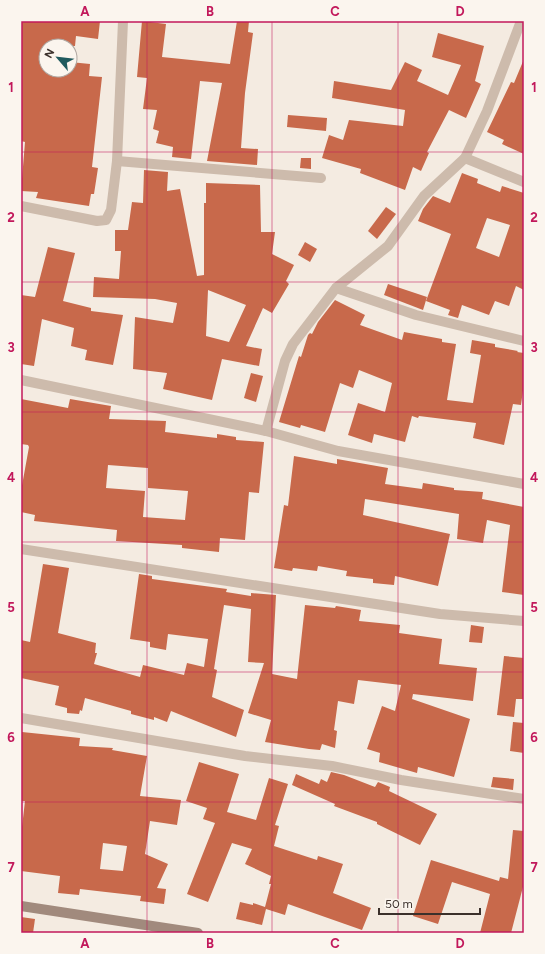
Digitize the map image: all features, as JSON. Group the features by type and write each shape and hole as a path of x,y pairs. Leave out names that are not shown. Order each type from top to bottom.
{"street":[{"path":"21,206 97,221 106,220 111,210 117,161 123,21"},
{"path":"266,431 285,361 293,344 336,288 388,246 424,196 465,158 487,111 521,21"},
{"path":"465,158 524,182"},
{"path":"117,161 321,178"},
{"path":"336,288 416,315 524,341"},
{"path":"21,380 266,431 338,451 524,484"},
{"path":"21,549 440,614 524,621"},
{"path":"21,718 245,756 332,766 401,780 524,799"},
{"path":"21,906 198,933"}],"building":[{"path":"21,21 100,21 98,39 76,36 76,38 38,38 38,78 78,78 78,63 90,64 89,76 102,77 92,167 98,168 94,194 91,194 89,206 36,198 38,192 21,191 25,142 21,141"},
{"path":"142,21 166,24 162,57 230,64 237,21 249,21 248,32 253,33 245,93 241,148 258,149 257,165 207,161 222,83 200,81 191,159 172,157 173,147 156,143 159,131 153,129 157,110 143,109 147,78 137,77"},
{"path":"438,33 484,46 475,81 481,84 466,118 449,110 427,152 429,153 421,171 413,167 405,190 360,173 361,169 322,158 329,135 343,140 349,120 403,126 405,110 332,98 334,81 391,90 405,62 422,70 417,81 448,95 461,65 432,57"},
{"path":"524,59 524,154 502,144 504,140 487,132 511,82 514,83"},
{"path":"288,115 327,118 326,131 287,127"},
{"path":"301,158 311,158 311,169 300,168"},
{"path":"144,170 168,172 167,191 180,189 197,276 204,275 204,203 206,203 206,183 260,185 261,232 275,232 272,254 294,265 286,281 289,284 272,313 263,308 246,346 262,349 259,366 222,359 212,400 163,389 167,373 133,369 135,317 173,323 177,303 155,299 93,297 94,277 119,279 121,251 115,251 115,230 128,230 132,202 143,203","holes":["208,290 246,305 229,342 206,336"]},
{"path":"462,173 478,179 477,183 500,192 502,186 524,193 524,290 516,286 509,306 495,301 489,315 462,305 458,318 448,315 450,310 426,301 451,234 418,221 423,209 433,196 450,203","holes":["487,218 510,225 499,257 476,248"]},
{"path":"386,207 396,214 377,239 368,231"},
{"path":"305,242 317,249 310,262 298,255"},
{"path":"48,247 75,253 63,301 91,308 91,311 123,315 113,365 85,360 87,350 71,346 74,328 42,319 34,366 21,364 21,295 35,297"},
{"path":"388,284 427,297 423,310 384,295"},
{"path":"335,300 365,315 360,325 402,340 404,332 442,339 442,342 456,344 447,400 473,403 481,355 470,353 472,340 495,344 495,347 524,353 524,383 521,405 513,404 504,445 473,438 476,423 419,416 418,418 412,416 405,442 374,434 372,443 348,435 358,403 385,412 392,383 359,370 353,388 340,383 325,432 301,425 300,428 279,422 299,356 301,357 308,335 310,333 312,334 318,322"},
{"path":"251,373 263,376 256,402 244,398"},
{"path":"21,399 68,408 70,399 111,406 109,419 166,421 165,432 217,438 217,434 236,437 236,440 264,442 259,493 249,492 245,540 220,538 219,552 182,548 182,545 116,541 117,530 34,521 35,515 21,512 21,491 29,447 28,445 21,444","holes":["108,465 148,468 148,488 188,491 185,520 143,517 145,491 106,488"]},
{"path":"294,456 337,464 337,459 388,468 385,484 422,489 423,483 454,488 454,490 483,492 482,499 524,507 524,595 502,592 510,525 487,520 483,543 457,539 459,514 365,499 363,515 450,534 438,586 395,576 394,585 373,583 373,579 346,576 347,571 318,566 317,571 293,568 292,571 274,568 284,505 288,506"},
{"path":"43,564 69,568 58,633 96,643 95,653 97,653 94,664 140,677 143,665 184,675 187,663 204,667 208,639 168,634 166,650 150,647 150,642 130,639 139,574 152,576 152,579 227,589 226,592 251,596 251,593 276,595 272,674 297,679 305,605 335,608 336,606 361,610 359,621 400,625 399,633 442,639 439,664 477,668 473,701 413,694 412,699 470,719 454,777 418,767 417,773 379,762 380,753 367,749 382,706 395,711 401,685 358,680 354,704 338,701 334,730 337,731 335,748 322,744 320,750 265,742 271,720 248,713 264,663 248,662 251,609 224,605 214,669 217,670 212,697 244,710 236,737 171,711 167,722 154,717 154,720 131,714 131,711 85,698 82,711 80,710 79,714 67,713 67,708 55,705 59,686 21,678 21,640 30,642"},
{"path":"471,625 484,627 482,643 469,642"},
{"path":"504,656 524,658 524,699 516,699 514,717 497,715"},
{"path":"513,722 524,723 524,753 510,751"},
{"path":"22,732 80,738 79,746 113,748 112,750 147,756 140,796 181,800 177,825 150,821 145,854 168,864 157,888 166,889 164,904 140,901 141,896 80,889 79,895 58,893 60,876 21,871 21,827 25,801 21,801","holes":["103,843 127,846 123,871 100,869"]},
{"path":"199,762 239,774 227,812 256,820 269,778 288,784 275,825 279,826 274,846 317,860 318,856 343,864 333,893 371,908 362,930 288,904 285,915 266,909 262,925 236,919 240,902 253,905 253,903 265,907 271,884 269,884 271,876 245,864 252,849 232,843 208,902 187,894 215,823 203,819 207,808 186,801"},
{"path":"331,772 344,775 375,787 378,782 390,787 389,791 437,814 420,845 377,824 377,822 334,806 335,804 292,785 296,774 319,784 321,779 327,782"},
{"path":"493,777 514,779 513,790 491,787"},
{"path":"513,830 524,831 524,883 511,933 480,933 490,894 452,882 438,924 413,916 431,860 499,881 500,877 508,879"},
{"path":"21,917 35,919 33,933 21,933"}]}
